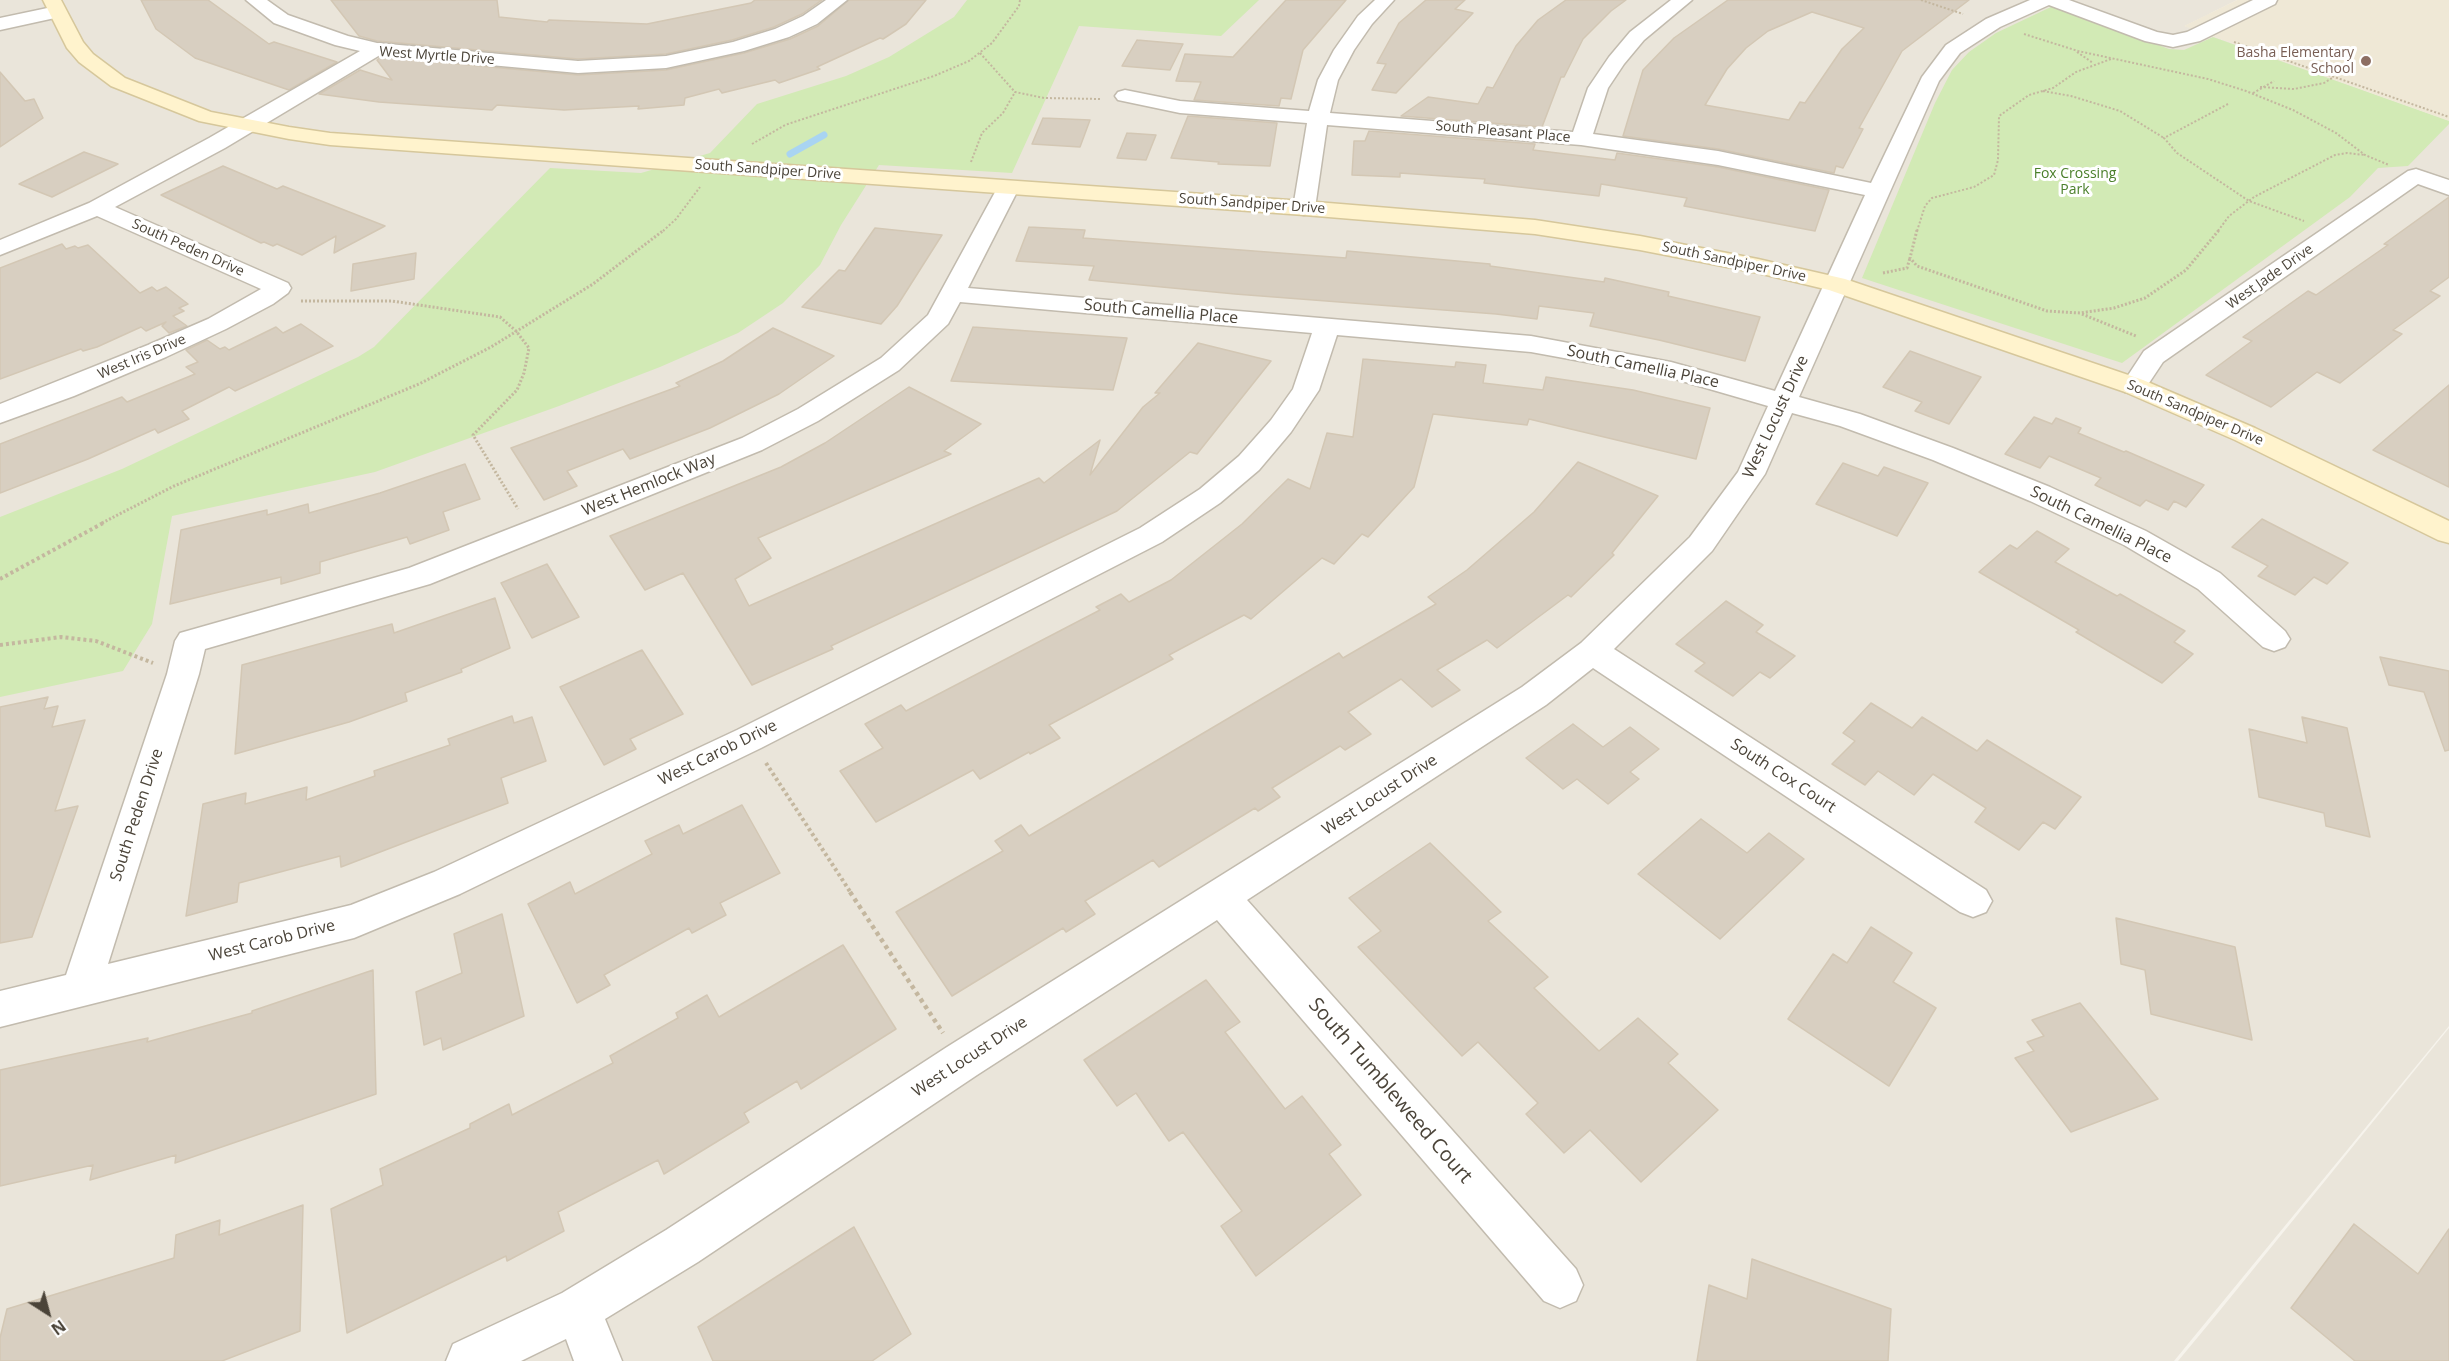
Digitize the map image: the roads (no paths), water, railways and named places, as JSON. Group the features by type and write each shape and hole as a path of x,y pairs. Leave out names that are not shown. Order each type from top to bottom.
{"street":[{"name":"West Myrtle Drive","path":"0,248 97,208 246,126 377,49 578,67 666,62 727,50 782,33 810,20 838,0"},
{"path":"1304,208 1318,118 1328,80 1344,50 1365,20 1385,0"},
{"path":"1581,139 1598,88 1616,61 1637,36 1683,0"},
{"name":"West Locust Drive","path":"470,1361 578,1309 682,1246 962,1061 1534,696 1592,651 1701,544 1751,474 1929,81 1947,56 1969,37 1993,23 2045,0"},
{"path":"2052,0 2152,37 2173,41 2193,37 2268,0"},
{"path":"260,1 281,19 342,41 377,49"},
{"path":"0,24 55,6"},
{"name":"South Sandpiper Drive","path":"55,6 74,44 86,58 118,81 176,106 246,126 330,139 1304,208 1535,227 1691,252 1836,284 2134,386 2227,425 2449,533"},
{"name":"South Pleasant Place","path":"1125,96 1180,107 1581,139 1718,158 1878,191"},
{"name":"West Jade Drive","path":"2134,386 2153,357 2416,176 2449,188"},
{"name":"West Hemlock Way","path":"187,657 419,576 533,532 752,444 808,414 890,364 939,319 1008,188"},
{"name":"South Peden Drive","path":"97,208 272,294"},
{"name":"West Iris Drive","path":"0,414 65,390 157,351 217,324 272,294"},
{"name":"South Camellia Place","path":"954,294 1531,344 1671,370 1850,420 1943,454 2135,538 2209,581 2274,639"},
{"name":"West Carob Drive","path":"0,1009 354,921 447,883 749,738 1151,535 1210,496 1249,463 1281,426 1306,390 1327,326"},
{"name":"South Cox Court","path":"1592,651 1973,901"},
{"name":"South Peden Drive","path":"81,988 187,657"},
{"name":"South Tumbleweed Court","path":"1221,897 1560,1285"},
{"path":"578,1309 598,1361"}],"waterway":[{"path":"790,154 824,135"}],"place":[{"name":"Basha Elementary School","path":"2366,61"}],"park label":[{"name":"Fox Crossing Park","path":"2075,182"}]}
